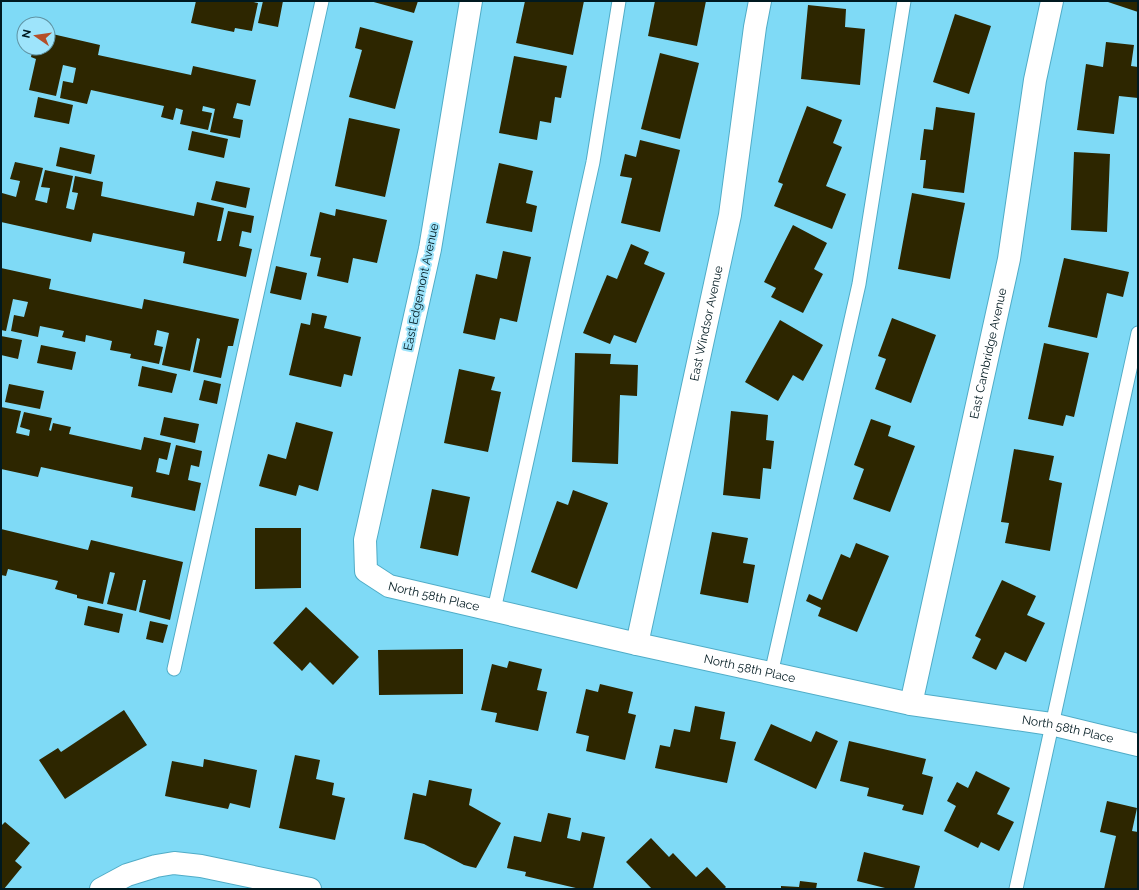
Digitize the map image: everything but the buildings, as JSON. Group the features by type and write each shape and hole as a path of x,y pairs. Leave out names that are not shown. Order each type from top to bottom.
{"street":[{"name":"East Edgemont Avenue","path":"366,571 365,540 430,249 471,1"},
{"name":"East Windsor Avenue","path":"637,644 730,215 755,27 760,1"},
{"name":"East Cambridge Avenue","path":"911,704 1009,259 1035,80 1052,1"},
{"name":"North 58th Place","path":"366,571 389,586 637,644 911,704 1051,724 1138,746"},
{"path":"101,889 127,875 156,866 174,863 201,866 310,889"}],"lane":[{"path":"174,669 322,1"},
{"path":"494,610 593,162 620,1"},
{"path":"772,674 859,284 904,1"},
{"path":"1016,889 1138,333"}]}
